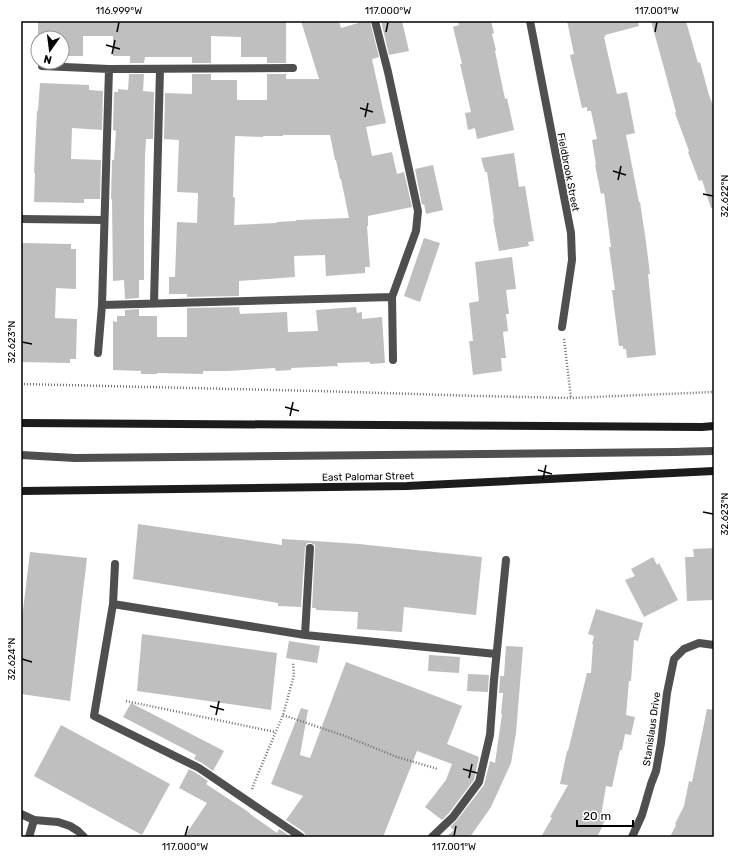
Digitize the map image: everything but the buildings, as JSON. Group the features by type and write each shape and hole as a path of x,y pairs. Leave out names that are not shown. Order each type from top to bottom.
{"main road":[{"path":"21,423 714,426"},
{"name":"East Palomar Street","path":"21,491 407,486 714,471"}],"street":[{"path":"375,21 388,72 418,211 416,231 392,297 393,360"},
{"name":"Fieldbrook Street","path":"530,21 571,233 572,260 562,327"},
{"path":"70,67 109,69 293,68"},
{"path":"98,354 102,305 109,69"},
{"path":"154,303 160,69"},
{"path":"21,219 104,220"},
{"path":"102,305 392,297"},
{"path":"21,455 75,458 714,451"},
{"path":"305,636 310,548"},
{"path":"432,837 453,817 479,782 490,735 496,654 506,560"},
{"path":"115,564 113,604 94,716 199,768 301,837"},
{"path":"113,604 305,636 496,654"},
{"name":"Stanislaus Drive","path":"632,837 642,815 656,771 661,743 666,693 674,659 684,649 699,643 714,645"},
{"path":"21,814 34,820 58,822 70,826 84,837"},
{"path":"29,837 34,820"}],"path":[{"path":"562,327 571,398"},
{"path":"21,384 571,398 714,392"},
{"path":"248,801 256,776 282,715 294,675 293,662"},
{"path":"126,701 275,732"},
{"path":"282,715 345,736 397,757 438,769"}]}
